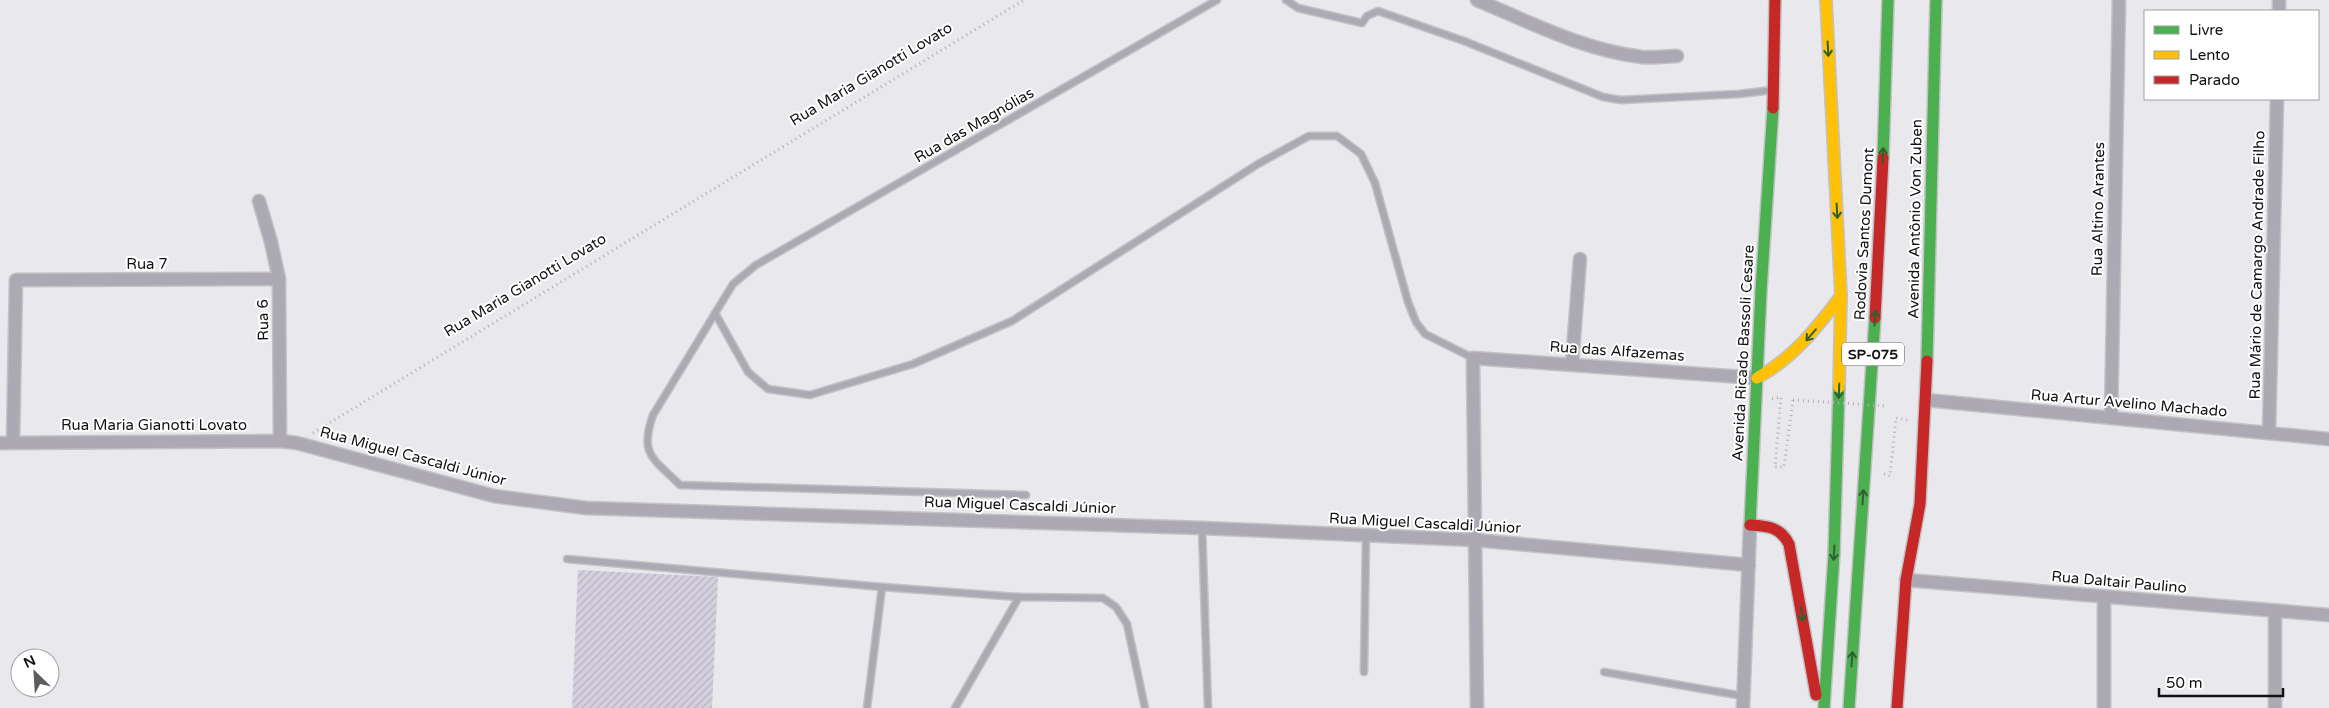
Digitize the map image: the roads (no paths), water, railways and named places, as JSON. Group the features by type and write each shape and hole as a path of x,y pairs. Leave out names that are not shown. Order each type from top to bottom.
{"main road":[{"name":"Avenida Ricado Bassoli Cesare","path":"1750,525 1774,90 1775,0"},
{"name":"Rodovia Santos Dumont","path":"1824,708 1834,554 1841,296 1826,0"},
{"name":"Rodovia Santos Dumont","path":"1849,708 1879,260 1888,0"},
{"name":"Avenida Antônio Von Zuben","path":"1897,708 1906,580 1920,504 1926,400 1936,0"},
{"path":"1757,378 1788,360 1814,332 1841,296"},
{"path":"1750,525 1776,527 1784,534 1789,544 1818,708"}],"street":[{"path":"1477,0 1554,33 1602,50 1644,57 1677,56"},
{"name":"Rua Altino Arantes","path":"2111,418 2119,0"},
{"name":"Rua Mário de Camargo Andrade Filho","path":"2270,432 2277,100"},
{"name":"Rua 6","path":"259,201 279,279 280,441"},
{"path":"1572,364 1580,259"},
{"name":"Rua 7","path":"6,442 16,280 279,279"},
{"path":"1473,358 1477,708"},
{"name":"Rua das Alfazemas","path":"1473,358 1757,378"},
{"name":"Rua Artur Avelino Machado","path":"1926,400 2329,439"},
{"name":"Rua Maria Gianotti Lovato","path":"6,442 280,441 297,443"},
{"name":"Rua Miguel Cascaldi Júnior","path":"297,443 494,496 586,508 1202,528 1475,540 1749,565"},
{"name":"Avenida Ricado Bassoli Cesare","path":"1743,702 1750,525"},
{"name":"Rua Daltair Paulino","path":"1906,580 2329,615"},
{"path":"2104,597 2104,708"},
{"path":"2275,610 2275,708"}],"lane":[{"name":"Rua das Magnólias","path":"1026,495 680,485 651,456 646,436 653,415 733,284 744,274 765,260 1217,0"},
{"path":"1286,0 1298,8 1362,23 1367,16 1378,12 1464,41 1603,97 1621,100 1739,94 1774,90"},
{"path":"715,313 748,372 768,389 810,395 913,364 1012,321 1258,164 1309,136 1337,136 1361,154 1375,183 1408,302 1416,322 1425,334 1473,358"},
{"path":"1202,528 1208,708"},
{"path":"1364,672 1366,536"},
{"path":"567,559 882,587 1019,597 1103,598 1116,607 1127,624 1146,708"},
{"path":"867,708 882,587"},
{"path":"955,708 1019,597"},
{"path":"1604,672 1743,702"}]}
